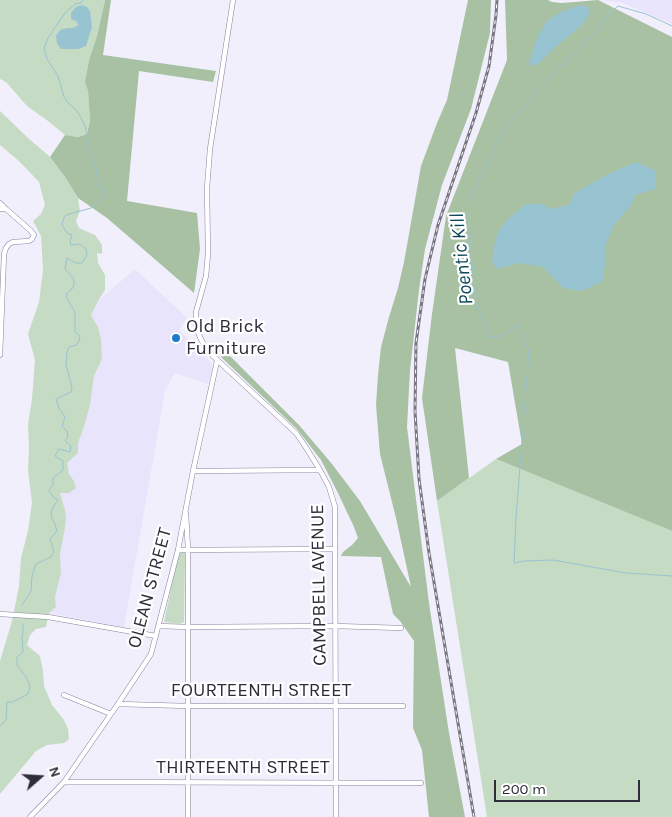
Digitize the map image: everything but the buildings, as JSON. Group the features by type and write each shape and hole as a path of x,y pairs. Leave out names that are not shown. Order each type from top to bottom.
{"street":[{"name":"CAMPBELL AVENUE","path":"233,0 210,149 207,188 208,254 206,276 196,312 196,324 204,346 296,434 329,486 335,507 336,817"},
{"path":"0,203 34,234 29,242 13,242 9,244 4,254 1,289 0,355"},
{"path":"0,209 6,209"},
{"name":"OLEAN STREET","path":"30,817 64,782 151,654 178,550 193,471 218,361"},
{"path":"193,471 320,470"},
{"path":"186,506 188,550 188,817"},
{"path":"178,550 335,549"},
{"path":"0,614 48,617 156,636"},
{"path":"159,626 401,628"},
{"path":"64,696 111,714"},
{"name":"FOURTEENTH STREET","path":"118,704 188,706 403,706"},
{"name":"THIRTEENTH STREET","path":"64,782 421,783"}],"shaded area":[{"path":"600,0 672,0 672,24 623,3"},
{"path":"135,269 187,318 179,330 203,353 213,366 208,384 175,373 165,391 124,627 49,613 56,607 55,597 61,573 60,554 65,528 65,510 60,493 74,481 69,474 66,463 78,453 78,443 90,405 94,376 102,359 98,327 91,315 98,301"}],"green space":[{"path":"0,0 105,0 85,82 88,91 90,121 87,134 78,137 65,135 27,106 6,82 0,79"},
{"path":"105,0 111,0 103,55 216,71 213,82 139,71 127,201 197,213 200,249 194,293 107,218 78,198 50,157 65,135 78,137 87,134 90,121 88,91 85,82"},
{"path":"468,0 491,0 490,33 471,109 442,185 425,249 410,370 407,427 429,603 449,733 465,817 429,817 422,750 413,728 414,641 393,614 381,557 341,556 358,538 321,460 297,429 222,358 218,349 226,352 299,425 332,464 360,501 411,587 380,454 376,405 378,375 381,347 404,262 421,166 447,100"},
{"path":"505,0 548,0 562,3 598,0 672,37 672,531 496,459 522,444 508,362 455,348 469,478 437,501 422,398 432,314 446,216 507,60"},
{"path":"0,111 50,157 78,198 80,211 76,221 79,228 95,235 102,245 102,254 97,253 98,263 105,275 105,290 91,315 98,327 101,339 102,359 94,376 90,405 78,443 78,453 67,463 69,474 76,488 69,493 60,493 66,517 60,554 61,573 55,597 56,607 49,613 46,627 36,629 30,635 27,645 40,656 44,686 52,705 64,720 68,729 69,739 64,743 47,745 36,751 0,794 0,661 12,621 19,586 21,558 28,531 32,502 28,471 28,424 35,360 28,334 39,302 43,270 41,236 33,221 41,214 45,205 39,182 0,145"},
{"path":"496,459 672,531 672,817 487,817 437,501"},
{"path":"180,553 185,553 184,622 180,624 164,622"}],"water":[{"path":"82,5 90,11 92,27 86,46 78,49 61,49 57,43 56,36 60,30 79,25 71,19 71,13 76,7"},
{"path":"577,6 587,6 589,9 589,14 582,25 538,64 532,66 529,64 535,43 548,20 561,12"},
{"path":"636,162 656,171 656,189 635,195 631,205 614,225 606,244 602,282 581,291 563,288 543,267 518,263 498,269 492,263 495,241 499,230 507,220 526,204 542,204 551,209 569,205 575,193 608,174"}],"waterway":[{"path":"22,605 31,591 32,576 36,564 51,557 54,552 50,539 57,531 51,514 58,500 53,497 49,490 53,485 53,478 63,470 63,461 55,456 59,449 70,452 71,446 65,441 68,437 67,431 62,426 65,417 56,399 71,392 72,387 66,365 67,352 69,347 76,345 80,336 75,332 75,312 66,297 74,285 74,279 65,269 67,258 76,263 82,263 87,255 86,249 80,244 71,245 72,235 67,233 62,225 66,215 91,208 98,202 105,190 99,187 97,169 90,156 85,126 79,114 64,97 58,76 47,59 44,48 48,38 65,13 83,0"},
{"name":"Poentic Kill","path":"672,26 646,14 618,6 608,15 589,39 555,72 503,130 470,196 469,222 475,300 491,338 503,335 518,325 529,351 514,563 553,560 626,573 672,576"},
{"path":"0,726 6,720 7,702 13,702 28,694 30,686 17,665 17,657 23,652 23,624"}],"railway":[{"path":"474,817 429,553 419,479 415,411 416,343 425,279 438,225 476,113 489,66 497,0"}],"place":[{"name":"Old Brick Furniture","path":"176,338"}]}
